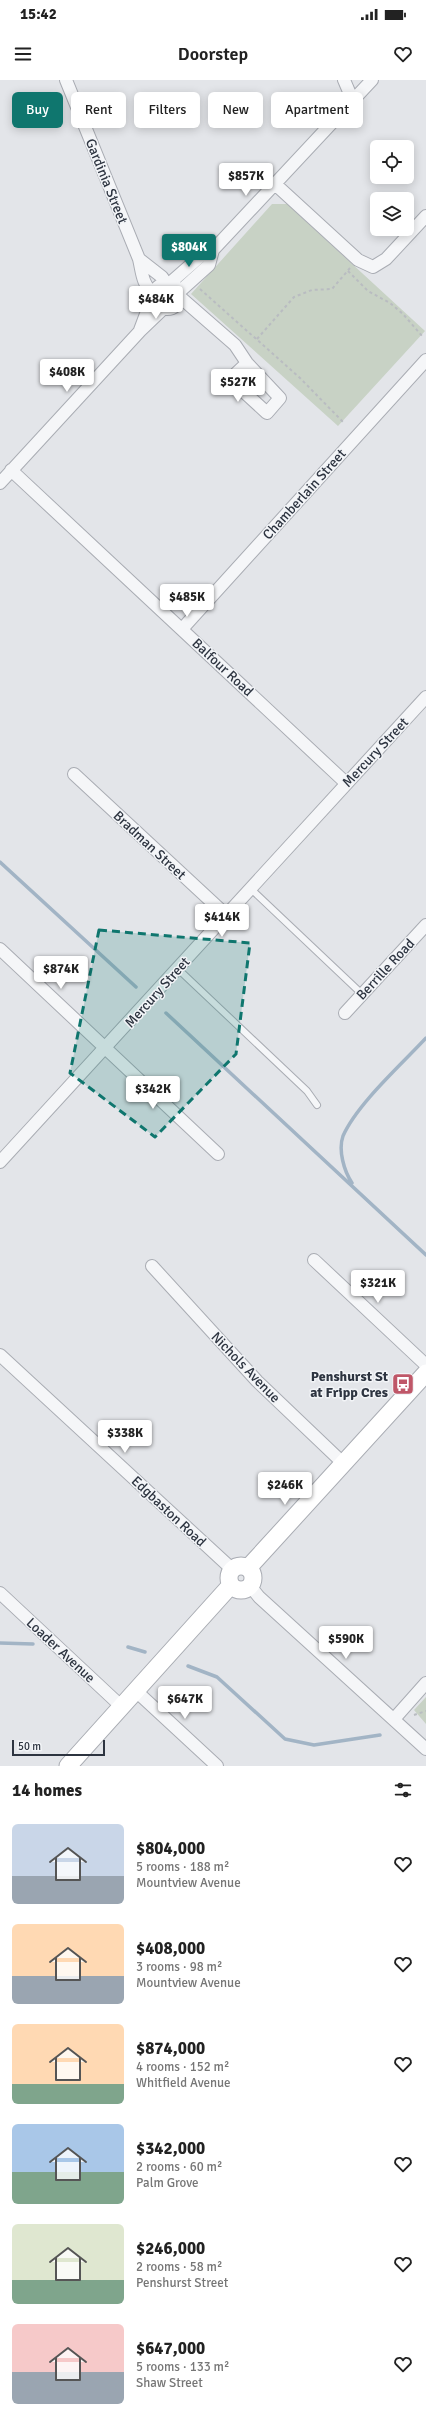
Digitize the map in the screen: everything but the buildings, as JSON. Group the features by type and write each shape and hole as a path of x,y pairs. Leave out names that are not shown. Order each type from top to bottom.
{"street":[{"name":"Gardinia Street","path":"66,80 139,259 147,288 154,296"},
{"path":"344,80 349,92"},
{"path":"361,92 372,80"},
{"path":"140,331 158,286 168,283 202,255 213,250 327,128"},
{"path":"275,184 358,260 373,267 386,259 426,216"},
{"path":"0,483 140,331 164,308 174,306 209,265 213,250"},
{"name":"Gardinia Street","path":"139,259 168,283"},
{"path":"168,283 234,345 247,363"},
{"path":"154,296 158,304 164,308"},
{"name":"Chamberlain Street","path":"182,629 426,360"},
{"name":"Balfour Road","path":"11,470 346,783"},
{"name":"Mercury Street","path":"0,1162 426,697"},
{"name":"Bradman Street","path":"74,774 226,915"},
{"name":"Berrille Road","path":"345,1013 426,925"},
{"path":"0,949 218,1154"},
{"path":"314,1260 426,1365"},
{"name":"Nichols Avenue","path":"152,1266 257,1381 344,1464"},
{"name":"Edgbaston Road","path":"0,1355 237,1574"},
{"path":"68,1766 122,1707 237,1574 344,1464 426,1373"},
{"path":"237,1574 240,1591 251,1587 259,1597 426,1749"},
{"name":"Loader Avenue","path":"0,1593 122,1707"},
{"path":"394,1719 426,1683"},
{"path":"136,1691 217,1766"}],"lane":[{"path":"251,889 362,994"},
{"path":"178,969 307,1091 317,1105"}],"path":[{"path":"257,339 294,297 307,291 332,289 358,260"},
{"path":"348,271 368,291 390,303 403,314 423,337"},
{"path":"182,297 200,288 257,339 344,423"},
{"path":"413,1715 426,1711"}],"highlighted area":[{"path":"99,930 250,943 236,1054 155,1137 70,1073"}],"shaded area":[{"path":"272,204 287,204 425,331 338,426 191,294"},
{"path":"426,1697 426,1724 414,1710"}],"waterway":[{"path":"0,862 136,987"},
{"path":"166,1013 426,1255"},
{"path":"352,1183 343,1160 341,1148 343,1136 358,1111 369,1098 426,1038"},
{"path":"0,1643 33,1644"},
{"path":"128,1647 145,1652"},
{"path":"188,1666 217,1677 285,1739 314,1745 380,1735"}],"place":[{"name":"Penshurst St at Fripp Cres","path":"403,1384"}]}
